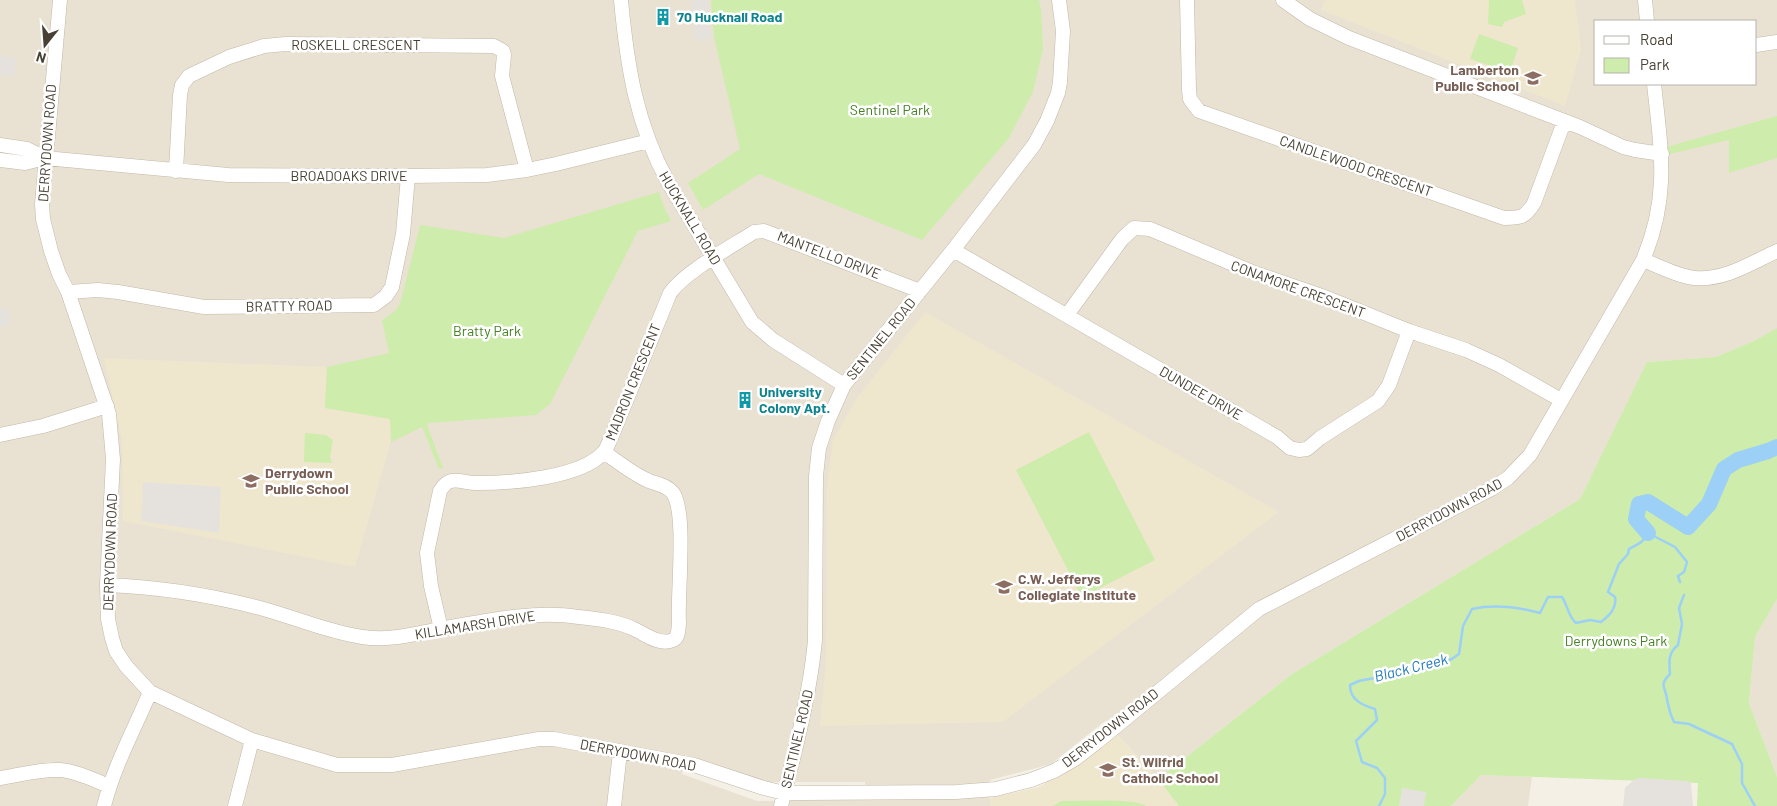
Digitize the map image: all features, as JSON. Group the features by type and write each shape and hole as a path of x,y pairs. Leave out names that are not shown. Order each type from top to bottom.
{"street":[{"name":"DERRYDOWN ROAD","path":"60,0 45,158 43,219 59,274 68,292 107,406 113,459 107,585 108,619 116,650 130,672 150,692 252,740 337,765 392,765 539,738 562,740 694,765 783,799 976,791 1010,786 1054,771 1075,759 1097,742 1259,609 1491,489 1508,478 1530,455 1643,260 1653,233 1661,196 1662,154 1654,85"},
{"name":"HUCKNALL ROAD","path":"621,0 630,77 649,141 661,170 744,310 758,328 844,385"},
{"name":"SENTINEL ROAD","path":"783,799 798,742 813,659 815,640 816,476 819,448 831,412 844,385 1019,167 1048,121 1060,82 1063,31 1059,0"},
{"name":"CANDLEWOOD CRESCENT","path":"1187,0 1189,90 1190,99 1199,111 1504,218 1520,218 1531,208 1564,122"},
{"path":"1283,0 1310,19 1349,38 1580,127 1622,147 1662,154"},
{"path":"1645,0 1647,20"},
{"path":"1757,45 1777,42"},
{"name":"ROSKELL CRESCENT","path":"176,171 180,95 182,85 189,76 229,57 264,46 286,44 494,46 503,50 502,76 527,170"},
{"name":"BROADOAKS DRIVE","path":"0,160 24,163 45,158 228,175 487,175 527,170 649,141"},
{"name":"BROADOAKS DRIVE","path":"0,145 27,149 45,158"},
{"name":"BRATTY ROAD","path":"68,292 98,290 118,292 204,307 374,305 386,296 392,287 403,234 408,176"},
{"name":"CONAMORE CRESCENT","path":"1066,315 1122,239 1134,228 1142,228 1158,232 1252,272 1322,296 1409,331 1466,350 1499,365 1561,400"},
{"name":"MANTELLO DRIVE","path":"713,258 754,232 764,231 920,291"},
{"name":"DUNDEE DRIVE","path":"954,250 1277,437 1290,448 1300,450 1307,449 1320,438 1378,401 1389,385 1409,331"},
{"path":"1643,260 1693,278 1712,278 1730,273 1777,251"},
{"name":"MADRON CRESCENT","path":"440,629 431,586 427,553 440,491 445,484 457,480 480,483 527,480 561,474 583,467 604,452 670,293 675,285 713,258"},
{"path":"0,435 43,426 107,406"},
{"name":"KILLAMARSH DRIVE","path":"107,585 152,588 231,602 262,609 314,626 362,637 384,638 539,614 599,619 633,628 667,642 676,638 679,624 681,523 678,506 673,493 663,486 640,476 604,452"},
{"path":"104,806 109,786 126,742 138,721 150,692"},
{"path":"235,806 252,740"},
{"path":"614,806 620,752"},
{"path":"0,778 61,770 109,786"}],"shaded area":[{"path":"0,0 1777,0 1777,329 1771,334 1716,357 1648,362 1580,499 1292,674 1158,779 1105,721 1051,764 990,780 990,806 0,806","holes":["685,755 768,782 865,782 865,799 757,801 682,774"]},
{"path":"691,0 708,0 711,38 695,41"},
{"name":"Lamberton Public School","path":"1325,0 1575,0 1581,50 1565,106 1321,10"},
{"path":"0,56 16,58 14,76 0,74"},
{"path":"0,308 9,309 9,326 0,326"},
{"name":"C.W. Jefferys Collegiate Institute","path":"925,312 1279,512 1003,722 820,726 826,662 827,486 833,440 857,398"},
{"name":"Derrydown Public School","path":"104,358 327,367 325,408 397,420 355,567 123,521 122,441"},
{"path":"143,482 221,487 219,533 141,521"},
{"path":"1777,599 1777,777 1749,703 1755,637"},
{"name":"St. Wilfrid Catholic School","path":"1115,732 1158,779 1179,806 990,806 990,798 1039,787 1080,761"},
{"path":"1481,775 1532,777 1528,806 1451,806"},
{"path":"1635,779 1687,781 1691,783 1693,806 1623,806 1625,788"},
{"path":"1402,788 1426,792 1424,806 1399,806"}],"green space":[{"name":"Sentinel Park","path":"711,0 1039,0 1043,49 1033,92 1009,138 922,240 759,174 703,210 688,183 740,149 714,37"},
{"path":"1489,0 1522,0 1526,14 1504,22 1502,27 1488,24"},
{"path":"1479,34 1518,48 1510,72 1470,59"},
{"path":"1777,116 1777,158 1729,173 1729,140 1666,155 1666,147"},
{"name":"Bratty Park","path":"659,192 671,221 638,231 550,404 536,415 430,423 427,425 443,468 439,469 422,427 391,442 390,419 325,408 327,367 389,353 382,320 394,312 400,304 420,225 504,238"},
{"name":"Derrydowns Park","path":"1777,328 1777,599 1755,637 1749,703 1777,777 1777,806 1697,806 1698,783 1481,775 1451,806 1179,806 1158,779 1292,674 1580,499 1647,362 1716,357 1756,340"},
{"path":"1089,432 1155,560 1082,597 1016,470"},
{"path":"305,433 326,435 333,440 330,457 332,463 304,462"},
{"path":"1061,801 1119,801 1140,803 1146,806 1053,806"}],"waterway":[{"name":"Black Creek","path":"1648,533 1636,519 1639,504 1648,502 1688,527 1709,504 1724,469 1738,460 1777,447"},
{"name":"Black Creek","path":"1379,806 1385,794 1385,778 1377,768 1362,762 1356,741 1377,720 1375,709 1361,704 1354,698 1350,685 1372,678 1424,670 1448,661 1459,654 1463,626 1472,609 1506,607 1540,613 1548,597 1562,597 1571,617 1576,623 1590,620 1601,622 1610,614 1615,605 1615,597 1608,592 1619,564 1628,554 1629,549 1643,541 1648,533 1675,547 1687,562 1684,572 1678,576 1680,582"},
{"path":"1684,595 1679,608 1682,624 1678,645 1671,654 1669,661 1670,674 1664,681 1670,713 1674,722 1689,724 1732,744 1742,764 1742,783 1755,806"}],"place":[{"name":"70 Hucknall Road","path":"663,17"},
{"name":"Lamberton Public School","path":"1533,78"},
{"name":"University Colony Apt.","path":"745,400"},
{"name":"Derrydown Public School","path":"251,481"},
{"name":"C.W. Jefferys Collegiate Institute","path":"1004,587"},
{"name":"St. Wilfrid Catholic School","path":"1108,770"}]}
